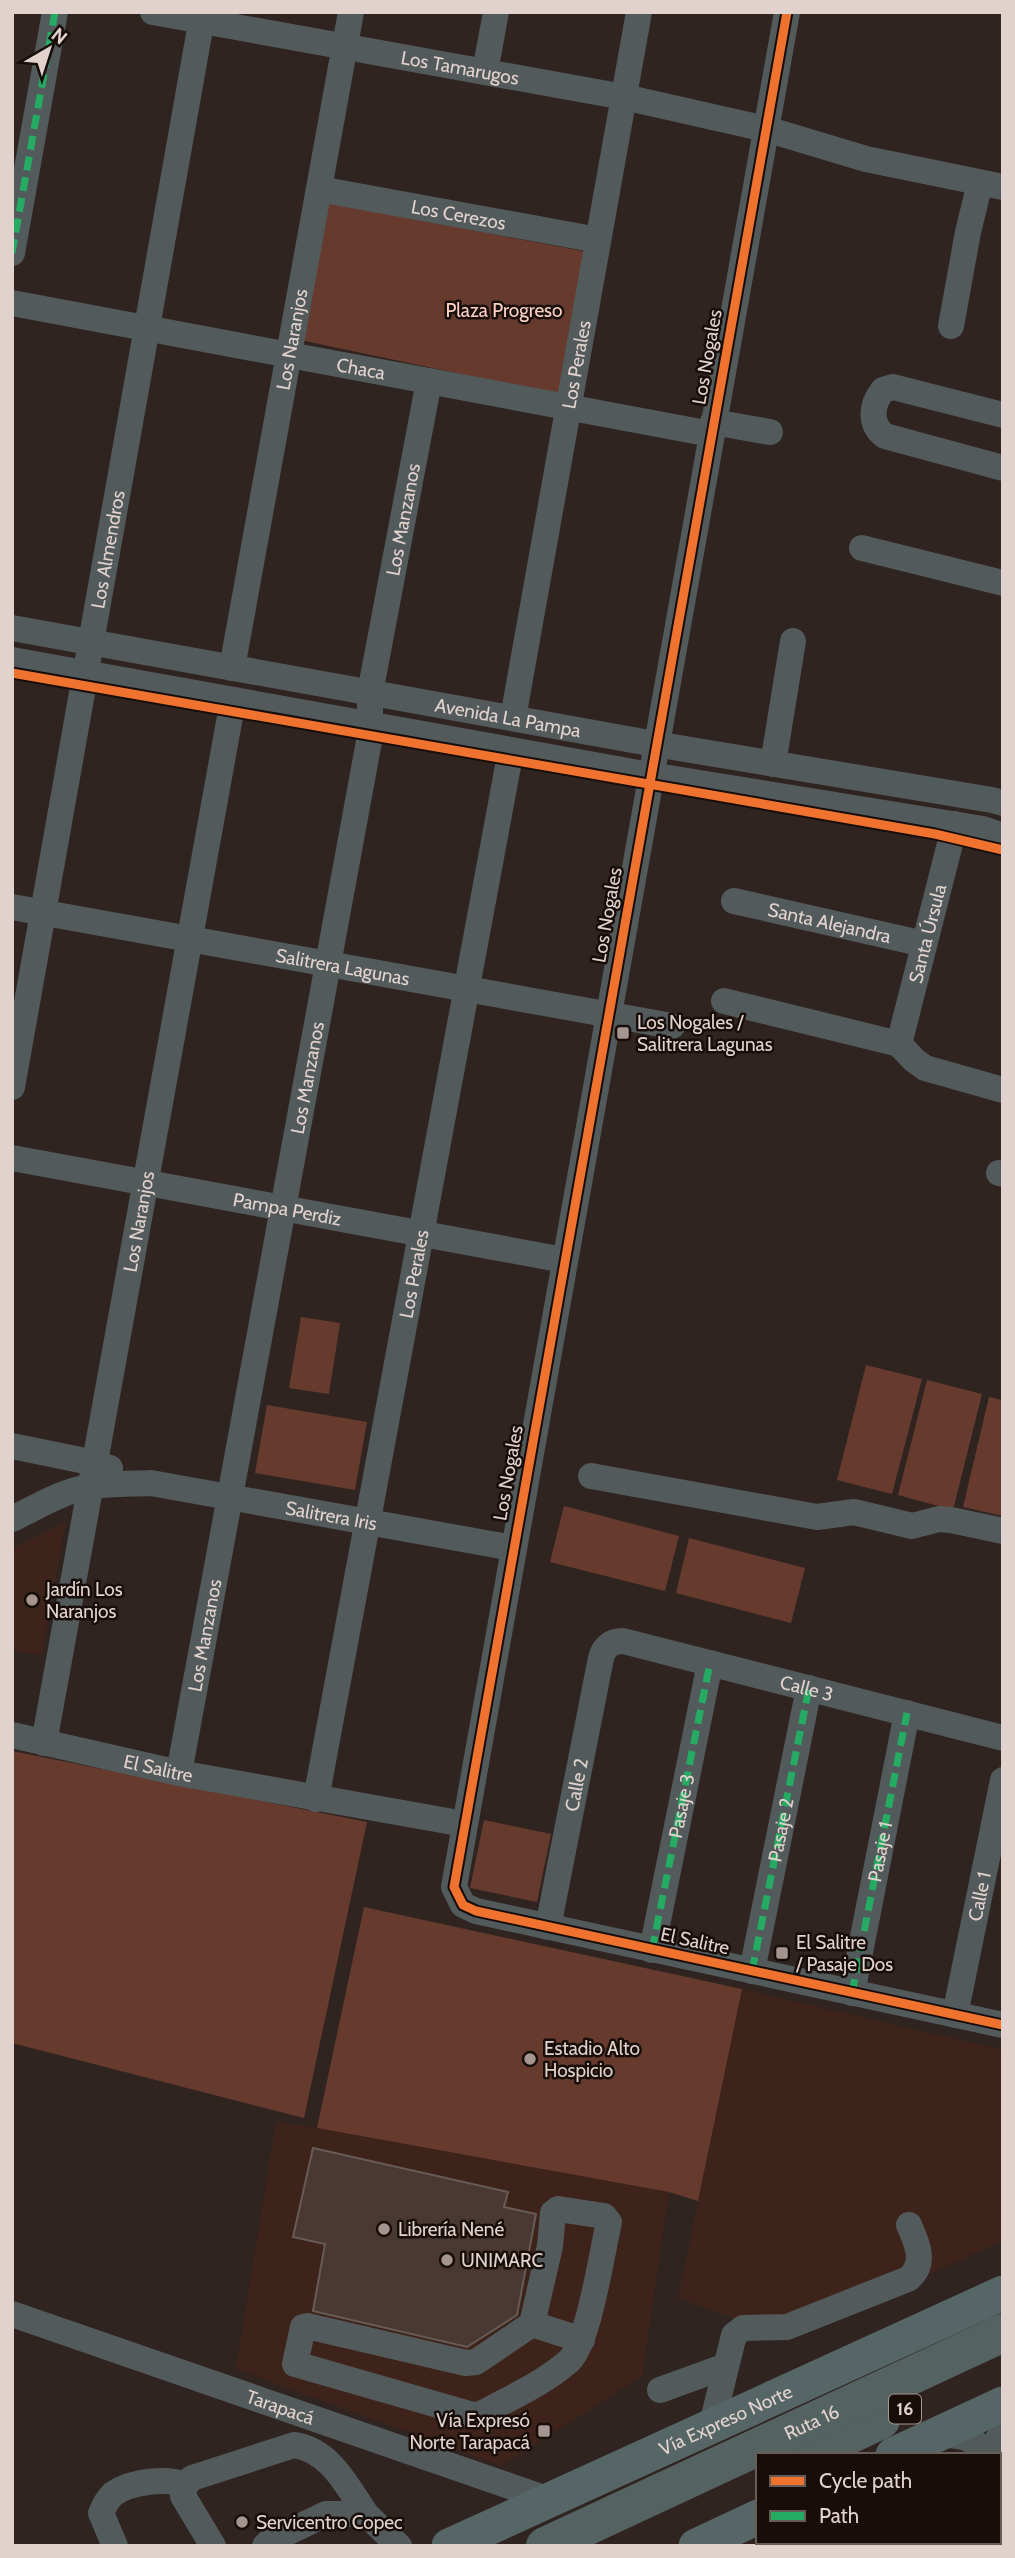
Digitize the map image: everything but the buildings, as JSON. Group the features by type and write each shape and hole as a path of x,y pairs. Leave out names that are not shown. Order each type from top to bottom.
{"highway":[{"name":"Ruta 16","path":"545,2546 1003,2333"},
{"name":"Ruta 16","path":"811,2453 1003,2362"},
{"path":"607,2546 756,2478"}],"main road":[{"name":"Vía Expreso Norte","path":"449,2546 547,2499 1003,2294"},
{"path":"897,2453 1003,2404"},
{"path":"696,2546 756,2518"}],"street":[{"path":"12,253 55,12"},
{"name":"Los Tamarugos","path":"153,12 202,17 344,47 624,97 766,129 866,159 991,185"},
{"name":"Los Naranjos","path":"232,667 351,12"},
{"path":"485,72 496,12"},
{"name":"Los Perales","path":"513,718 639,12"},
{"name":"Los Nogales","path":"464,1824 787,12"},
{"name":"Los Almendros","path":"12,1087 202,17"},
{"path":"951,326 968,232 991,185"},
{"name":"Los Cerezos","path":"319,189 598,240"},
{"name":"Chaca","path":"12,303 568,407 712,428 770,432"},
{"name":"Los Manzanos","path":"179,1773 372,725 370,693 429,381"},
{"path":"1003,415 893,387 883,390 876,398 873,420 877,430 886,436 1003,468"},
{"path":"862,548 1003,583"},
{"name":"Avenida La Pampa","path":"12,628 655,744 1003,803"},
{"path":"773,764 793,641"},
{"name":"Avenida La Pampa","path":"12,660 650,775 955,824 1003,836"},
{"name":"Los Naranjos","path":"44,1743 233,700"},
{"name":"Los Perales","path":"316,1799 511,750"},
{"name":"Santa Úrsula","path":"899,1044 955,824"},
{"name":"Santa Alejandra","path":"734,901 924,944"},
{"name":"Salitrera Lagunas","path":"12,907 672,1026"},
{"path":"724,1001 899,1044 925,1068 1003,1090"},
{"name":"Pampa Perdiz","path":"12,1158 564,1260"},
{"name":"Salitrera Iris","path":"12,1446 93,1475 513,1548"},
{"name":"Salitrera Iris","path":"12,1519 61,1495 93,1475"},
{"path":"591,1476 817,1517 854,1512 912,1526 939,1519 1003,1531"},
{"name":"Calle 3","path":"609,1645 623,1641 1003,1738"},
{"name":"Calle 2","path":"548,1927 601,1658 609,1645"},
{"name":"Pasaje 3","path":"652,1950 710,1663"},
{"name":"Pasaje 2","path":"752,1971 809,1688"},
{"name":"Pasaje 1","path":"852,1993 907,1713"},
{"name":"El Salitre","path":"12,1735 179,1773 464,1824 454,1880 456,1893 463,1905 475,1911 1003,2025"},
{"name":"Calle 1","path":"955,2015 1003,1780"},
{"path":"285,2408 303,2328 307,2326 466,2363 476,2362 532,2324 550,2246 553,2213 558,2210 604,2216 609,2222 582,2340 569,2360 530,2387 481,2413 473,2415 295,2364"},
{"path":"712,2424 734,2335 743,2328 787,2327 908,2279 916,2271 920,2261 909,2224"},
{"name":"Tarapacá","path":"12,2314 547,2499"},
{"path":"532,2324 582,2340"},
{"path":"660,2390 726,2366"},
{"path":"991,2453 1003,2428"},
{"path":"938,2434 963,2436 978,2444 983,2453"},
{"path":"213,2546 183,2496 185,2485 192,2478 294,2445 307,2447 324,2457 366,2514 400,2546"},
{"path":"115,2546 101,2514 106,2501 116,2492 159,2479 173,2480 185,2485"},
{"path":"265,2546 326,2514 366,2514"}],"shaded area":[{"name":"Jardín Los Naranjos","path":"66,1522 42,1655 12,1651 12,1549"},
{"path":"742,1989 1003,2050 1002,2241 791,2338 678,2298"},
{"path":"276,2121 669,2192 642,2376 501,2466 236,2369"}],"green space":[{"name":"Plaza Progreso","path":"322,202 588,252 560,395 296,339"},
{"path":"301,1317 340,1323 329,1394 289,1388"},
{"path":"866,1365 922,1379 892,1494 837,1480"},
{"path":"927,1380 982,1394 953,1510 898,1495"},
{"path":"989,1397 1003,1400 1003,1516 963,1507"},
{"path":"267,1405 367,1422 355,1490 255,1473"},
{"path":"564,1506 679,1536 665,1591 550,1562"},
{"path":"689,1538 805,1568 791,1623 676,1593"},
{"path":"12,1751 367,1822 304,2118 12,2043"},
{"path":"484,1820 551,1834 537,1902 470,1888"},
{"name":"Estadio Alto Hospicio","path":"364,1907 742,1989 698,2201 669,2192 317,2128"}],"marked path":[{"path":"12,253 55,12"},
{"path":"652,1950 710,1663"},
{"path":"752,1971 809,1688"},
{"path":"852,1993 907,1713"}],"cycle path":[{"path":"787,12 454,1887 463,1905 476,1911 1003,2025"},
{"path":"12,673 935,834 1003,850"}],"place":[{"name":"Los Nogales / Salitrera Lagunas","path":"623,1033"},
{"name":"Jardín Los Naranjos","path":"32,1600"},
{"name":"El Salitre / Pasaje Dos","path":"782,1953"},
{"name":"Estadio Alto Hospicio","path":"530,2059"},
{"name":"Librería Nené","path":"384,2229"},
{"name":"UNIMARC","path":"447,2260"},
{"name":"Vía Expresó Norte Tarapacá","path":"544,2431"},
{"name":"Servicentro Copec","path":"242,2522"}]}
